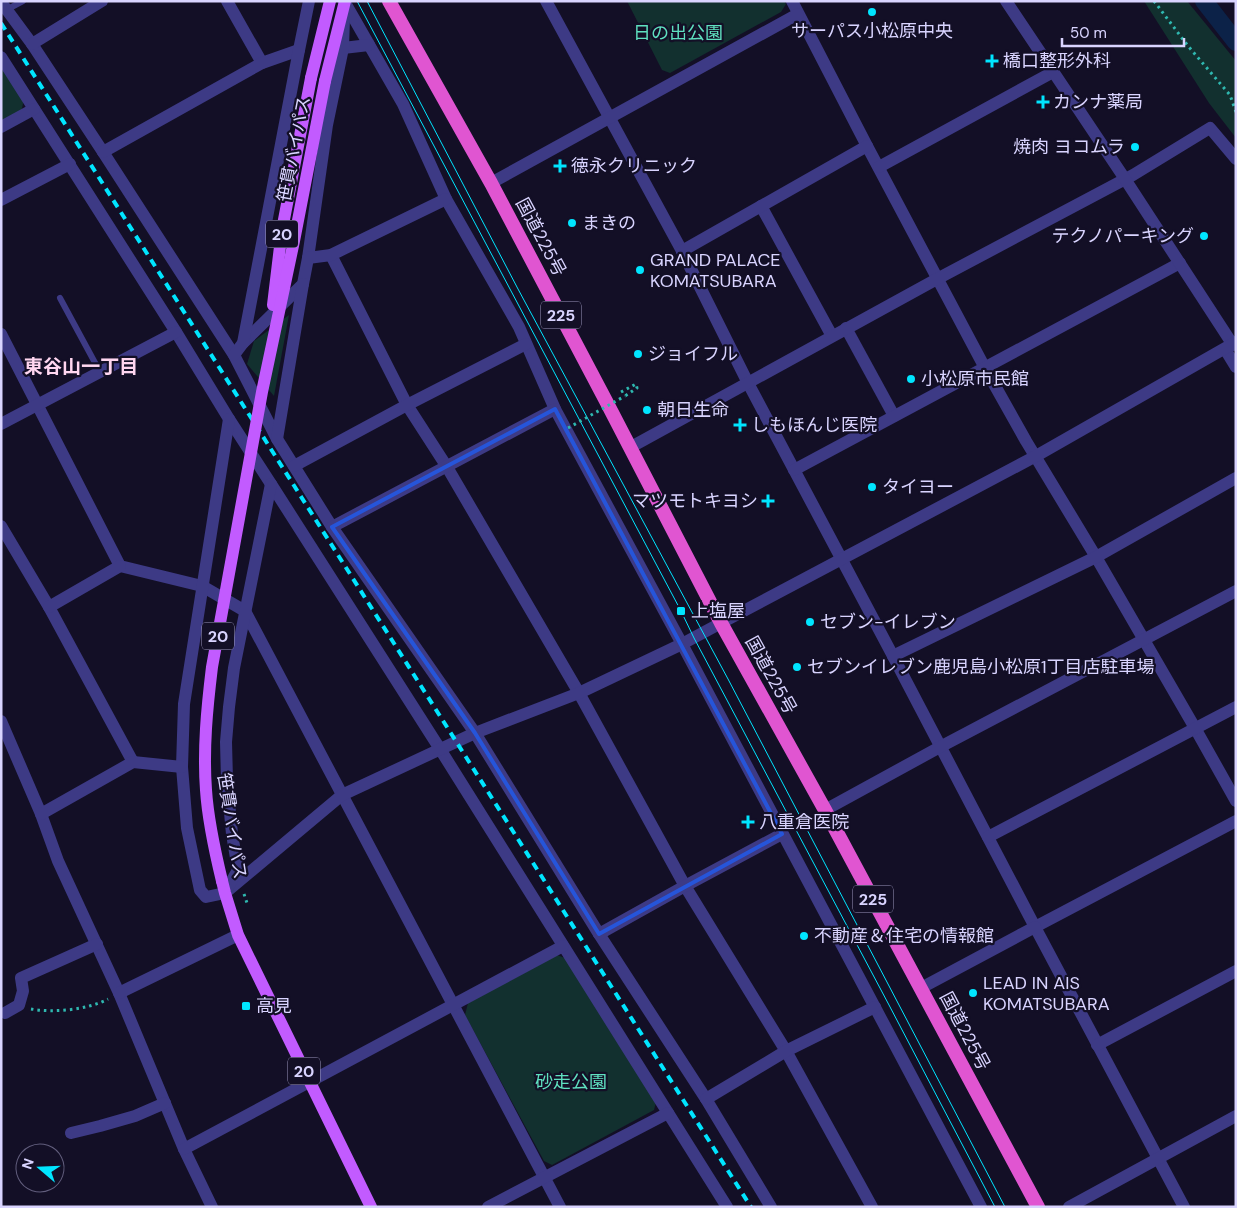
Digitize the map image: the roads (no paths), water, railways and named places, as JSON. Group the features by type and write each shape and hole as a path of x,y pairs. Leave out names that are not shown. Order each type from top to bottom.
{"highway":[{"name":"国道225号","path":"389,1 491,183 721,623 825,810 1038,1207"}],"main road":[{"name":"笹貫バイパス","path":"262,392 282,230 311,78 330,1"},
{"name":"笹貫バイパス","path":"344,1 337,51 325,81 262,392 212,667 205,744 206,791 214,846 238,935 371,1207"}],"street":[{"path":"32,44 102,1"},
{"path":"227,1 262,63"},
{"path":"243,343 309,1"},
{"path":"344,1 403,104 446,199 519,327 555,410 682,644 981,1207"},
{"path":"546,1 682,251 748,383 1184,1207"},
{"path":"792,1 985,368 1236,801"},
{"path":"1006,1 1180,263 1231,345 1236,366"},
{"path":"4,6 32,44 234,355 278,439 332,527 476,732 599,934 706,1099 771,1207"},
{"path":"491,183 798,14"},
{"path":"278,439 308,258 337,51 369,45"},
{"path":"103,152 262,63 299,50"},
{"path":"1,57 728,1207"},
{"path":"879,167 1053,72"},
{"path":"1,126 34,109"},
{"path":"630,448 846,328 1125,179 1210,128 1236,159"},
{"path":"682,251 867,146"},
{"path":"1,200 70,164"},
{"path":"308,258 332,255 446,199"},
{"path":"761,206 832,336"},
{"path":"332,255 407,405 447,467 579,693 686,886 786,1051 872,1207"},
{"path":"794,470 1180,263"},
{"path":"234,355 243,343 303,284"},
{"path":"846,328 894,416"},
{"path":"1,424 176,332"},
{"path":"1,334 120,566"},
{"path":"294,466 526,344"},
{"path":"229,419 184,704 182,767 187,828 200,890 206,897 224,887 342,795 476,732 579,693 682,644 1036,456 1231,345"},
{"path":"332,527 555,410"},
{"path":"893,656 1096,557 1236,478"},
{"path":"224,887 238,870 232,834 227,780 226,742 229,707 234,668 271,484"},
{"path":"1,526 49,607 133,762"},
{"path":"49,607 120,566 202,586 245,611 560,1207"},
{"path":"825,810 940,747 1236,591"},
{"path":"988,838 1236,707"},
{"path":"2,727 41,814 58,861 119,993 184,1149 212,1207"},
{"path":"41,814 133,762 182,767"},
{"path":"921,988 1236,821"},
{"path":"599,934 782,834"},
{"path":"119,993 238,935"},
{"path":"5,1013 19,1005 23,991 21,978 96,944"},
{"path":"184,1149 563,946"},
{"path":"1097,1045 1236,971"},
{"path":"706,1099 786,1051 875,1007"},
{"path":"71,1133 136,1116 165,1103"},
{"path":"488,1207 668,1113"},
{"path":"1069,1207 1236,1116"}],"lane":[{"path":"4,6 23,1"},
{"path":"60,298 100,372"}],"waterway":[{"path":"1204,1 1236,42"}],"tram line":[{"path":"357,1 995,1207"},
{"path":"367,1 518,289 728,679 1005,1207"}],"railway":[{"path":"1,23 751,1207"}],"place":[{"name":"サーパス小松原中央","path":"872,12"},
{"name":"橋口整形外科","path":"992,61"},
{"name":"カンナ薬局","path":"1043,102"},
{"name":"焼肉 ヨコムラ","path":"1135,147"},
{"name":"徳永クリニック","path":"560,166"},
{"name":"まきの","path":"572,223"},
{"name":"テクノパーキング","path":"1204,236"},
{"name":"GRAND PALACE KOMATSUBARA","path":"640,270"},
{"name":"ジョイフル","path":"638,354"},
{"name":"小松原市民館","path":"911,379"},
{"name":"朝日生命","path":"647,410"},
{"name":"しもほんじ医院","path":"740,425"},
{"name":"タイヨー","path":"872,487"},
{"name":"マツモトキヨシ","path":"768,501"},
{"name":"上塩屋","path":"681,611"},
{"name":"セブン-イレブン","path":"810,622"},
{"name":"セブンイレブン鹿児島小松原1丁目店駐車場","path":"797,667"},
{"name":"八重倉医院","path":"748,822"},
{"name":"不動産＆住宅の情報館","path":"804,936"},
{"name":"LEAD IN AIS KOMATSUBARA","path":"973,993"},
{"name":"高見","path":"246,1006"}],"district":[{"name":"東谷山一丁目","path":"81,366"}],"park label":[{"name":"日の出公園","path":"678,33"},
{"name":"砂走公園","path":"571,1082"}]}
